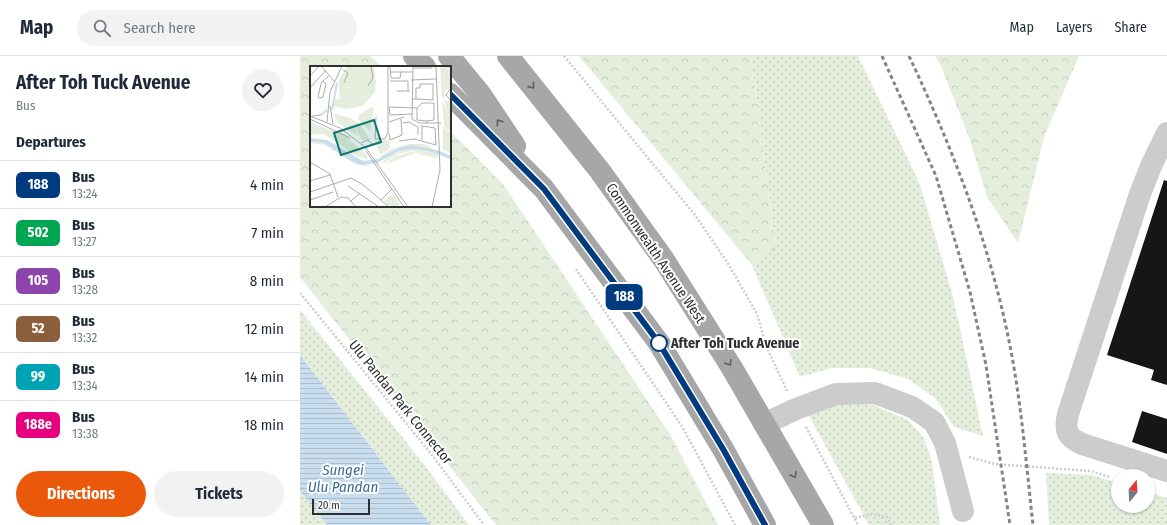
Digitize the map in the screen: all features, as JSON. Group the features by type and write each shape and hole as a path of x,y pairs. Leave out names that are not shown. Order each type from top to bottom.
{"main road":[{"path":"414,56 424,66"},
{"path":"449,56 481,95 544,189 659,343 723,449 765,525"},
{"name":"Commonwealth Avenue West","path":"508,56 600,171 664,260 732,368 823,525"},
{"path":"451,95 544,189"}],"lane":[{"path":"1167,133 1151,166 1140,194 1066,423 1068,433 1074,440 1082,444 1167,471"},
{"path":"764,424 796,409 836,394 875,393 912,407 934,422 945,443 963,511"}],"path":[{"path":"564,56 695,215 729,265 756,314 773,361 796,409 858,525"},
{"path":"572,264 683,428 735,525"},
{"name":"Ulu Pandan Park Connector","path":"300,293 432,455 484,525"},
{"path":"949,459 972,457 995,464 1090,470 1111,477"},
{"path":"855,518 872,514 887,518 891,525"}],"green space":[{"path":"300,56 370,56 382,66 310,66 310,207 451,207 451,132 503,184 671,436 718,525 496,525 300,277"},
{"path":"579,56 751,56 776,248 752,265"},
{"path":"751,56 858,56 919,182 953,296 983,436 954,427 936,399 908,379 870,368 832,368 800,377 752,265 776,248"},
{"path":"935,56 1079,56 1044,137 1018,243 987,197 970,140 941,66"},
{"path":"300,310 423,463 469,525 431,525 300,355"},
{"path":"838,403 873,405 908,420 924,438 932,462 940,525 869,525 808,414"},
{"path":"1046,473 1092,475 1111,481 1111,513 1155,513 1155,494 1167,498 1167,525 1049,525"},
{"path":"300,491 327,525 300,525"}],"water":[{"name":"Sungei Ulu Pandan","path":"300,355 431,525 327,525 300,491"}],"building":[{"path":"1164,180 1167,181 1167,385 1151,380 1154,370 1107,355"},
{"path":"1142,411 1167,419 1167,454 1132,442"}],"railway":[{"path":"882,56 936,176 970,292 986,365 1010,525"},
{"path":"909,56 954,158 979,228 1000,300 1013,359 1023,430 1033,525"}],"bus line":[{"name":"188","path":"451,95 544,189 659,343 723,449 765,525"}],"place":[{"name":"After Toh Tuck Avenue","path":"659,343"}]}
